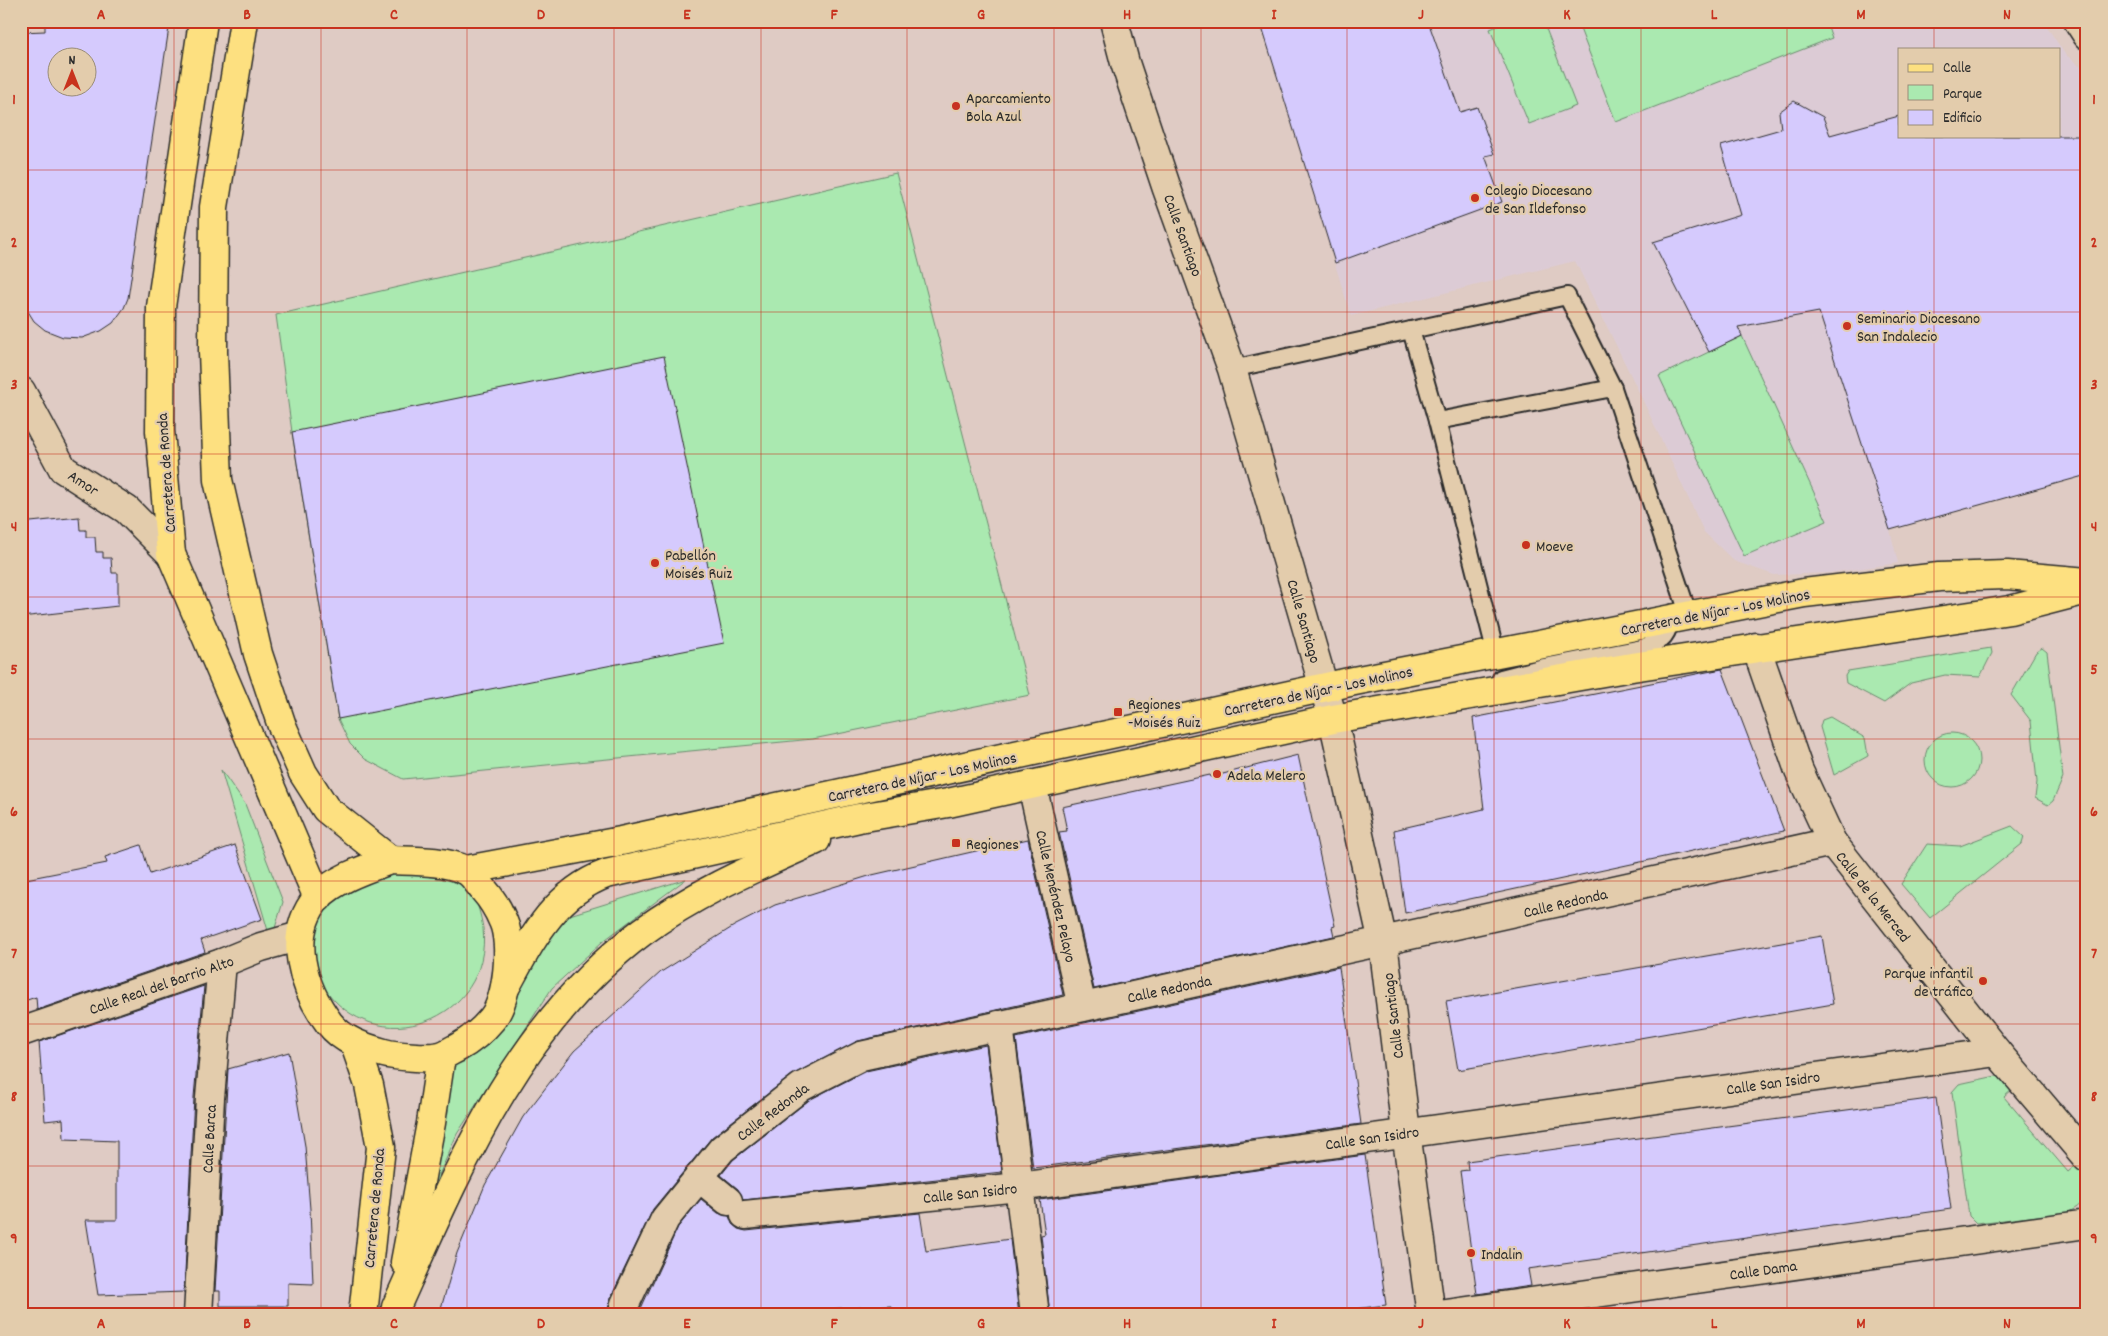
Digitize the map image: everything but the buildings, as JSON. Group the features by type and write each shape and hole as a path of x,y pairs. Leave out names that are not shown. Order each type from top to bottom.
{"main road":[{"name":"Carretera de Ronda","path":"203,21 161,307 160,431 171,554 318,898"},
{"path":"244,21 214,207 213,352 218,480 258,654 282,726 296,757 303,772 326,808 390,860"},
{"path":"2007,575 2087,566"},
{"name":"Carretera de Níjar - Los Molinos","path":"466,870 640,837 1324,688 1814,592 1938,577 2007,575 2087,582"},
{"name":"Carretera de Níjar - Los Molinos","path":"859,818 948,803 1332,719 1756,647 2010,610 2087,590"},
{"path":"2010,610 2087,608"},
{"path":"505,988 509,956 504,922 490,897 466,870 428,861 390,860 361,871 338,882 318,898 305,920 300,936 302,972 312,997 330,1025 355,1045 392,1055 440,1056 468,1042 493,1018 505,988 531,941 549,914 572,892 589,880 606,874 859,818"},
{"path":"396,1311 451,1185 498,1095 545,1027 601,966 643,932 687,903 735,877 859,818"},
{"name":"Carretera de Ronda","path":"355,1045 369,1085 381,1147 363,1315"},
{"path":"396,1311 431,1123 440,1056"}],"street":[{"name":"Calle Santiago","path":"1114,21 1125,63 1167,189 1232,369 1332,719 1383,942 1431,1315"},
{"path":"2078,21 2087,35"},
{"name":"Amor","path":"21,391 63,469 127,510 171,554"},
{"name":"Calle de la Merced","path":"1756,647 1799,771 1832,842 1997,1052 2087,1158"},
{"name":"Calle Menéndez Pelayo","path":"1032,785 1082,1007"},
{"name":"Calle Redonda","path":"622,1315 625,1304 665,1219 722,1149 801,1087 861,1056 1832,842"},
{"name":"Calle Real del Barrio Alto","path":"21,1032 222,963 261,947 300,936"},
{"name":"Calle Barca","path":"198,1315 210,1098 222,963"},
{"path":"999,1025 1035,1315"},
{"name":"Calle San Isidro","path":"699,1176 737,1208 1019,1187 1406,1132 1997,1052"},
{"name":"Calle Dama","path":"1439,1315 2087,1224"}],"lane":[{"path":"1232,369 1567,296 1613,388 1672,566 1680,617 1657,644 1544,667 1410,705"},
{"path":"1411,330 1437,421 1496,654"},
{"path":"1437,421 1613,388"}],"shaded area":[{"name":"Seminario Diocesano San Indalecio","path":"1260,21 2043,21 2065,54 2087,72 2087,473 1890,530 1898,563 1828,573 1774,575 1734,561 1704,532 1575,261 1351,316"}],"green space":[{"path":"1510,21 1543,21 1576,106 1529,124 1490,29"},
{"path":"1577,21 1826,21 1832,38 1616,122"},
{"name":"Pabellón Moisés Ruiz","path":"896,173 1030,695 813,739 403,779 365,759 350,744 338,719 292,432 276,315"},
{"path":"1742,336 1827,521 1744,556 1659,376"},
{"path":"1991,648 1992,653 1980,677 1945,675 1911,683 1884,703 1846,683 1845,676 1848,671"},
{"path":"2042,648 2047,652 2063,778 2053,801 2048,805 2035,798 2037,782 2031,721 2011,695 2036,652"},
{"path":"1830,717 1865,738 1868,756 1834,775 1820,727 1822,720"},
{"path":"1947,733 1957,733 1967,737 1975,745 1979,760 1975,775 1967,783 1957,787 1947,787 1937,783 1929,775 1925,765 1925,755 1929,745 1937,737"},
{"path":"221,770 245,804 283,902 271,941"},
{"path":"2012,826 2024,837 2022,844 1930,918 1901,884 1927,844 1960,846"},
{"path":"423,855 460,881 472,893 483,928 481,960 469,987 450,1008 426,1021 399,1026 371,1023 345,1010 318,978 313,954 311,916 322,892"},
{"path":"686,879 602,942 552,988 457,1134 411,1239 425,1056 490,1020 518,931"},
{"path":"1996,1076 2006,1080 2014,1088 2004,1097 2068,1172 2076,1165 2082,1172 2088,1186 2087,1192 2085,1199 2074,1209 2066,1213 1976,1223 1969,1216 1952,1092 1959,1084"}],"place":[{"name":"Aparcamiento Bola Azul","path":"956,106"},
{"name":"Colegio Diocesano de San Ildefonso","path":"1475,198"},
{"name":"Seminario Diocesano San Indalecio","path":"1847,326"},
{"name":"Moeve","path":"1526,545"},
{"name":"Pabellón Moisés Ruiz","path":"655,563"},
{"name":"Regiones -Moisés Ruiz","path":"1118,712"},
{"name":"Adela Melero","path":"1217,774"},
{"name":"Regiones","path":"956,843"},
{"name":"Parque infantil de tráfico","path":"1983,981"},
{"name":"Indalin","path":"1471,1253"}]}
